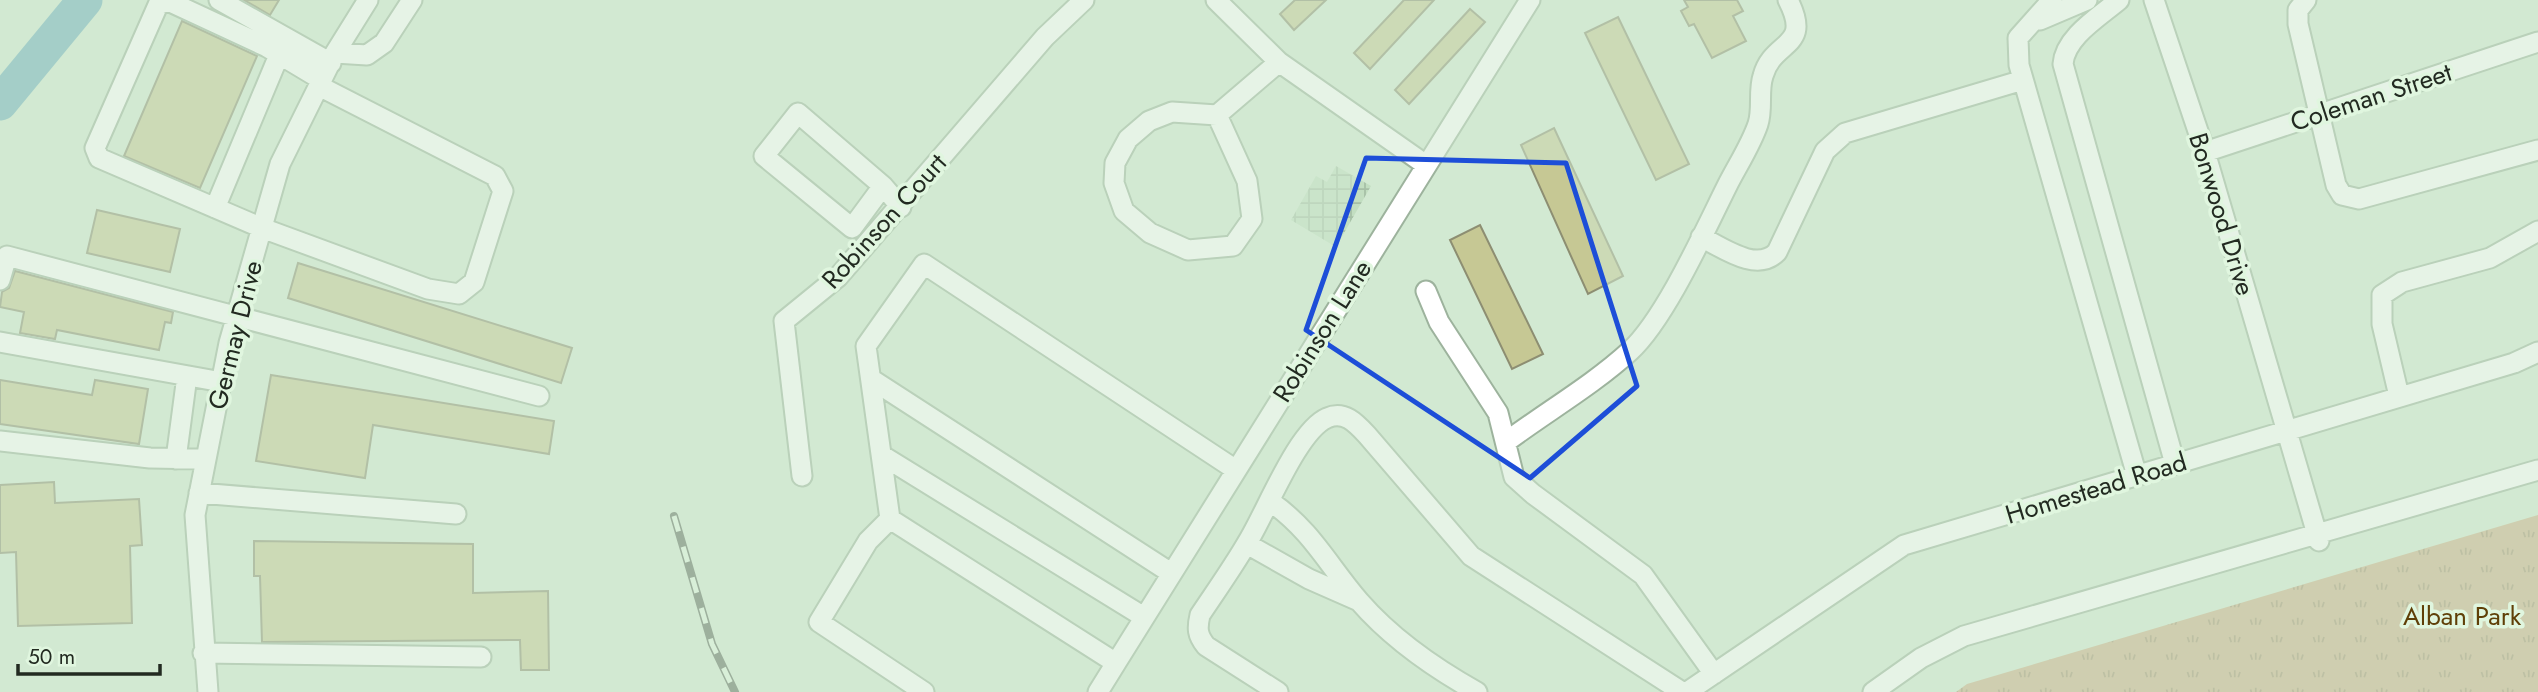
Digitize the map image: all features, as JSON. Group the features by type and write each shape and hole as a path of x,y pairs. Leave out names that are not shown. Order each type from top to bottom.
{"street":[{"path":"219,0 327,71 495,176 503,191 474,282 459,294 428,289 262,228 99,158 95,148 158,5 168,1 279,55 327,71 367,55 384,43 412,0"},
{"name":"Robinson Court","path":"802,476 784,321 838,277 1045,37 1084,0"},
{"path":"1216,0 1279,62 1426,165"},
{"path":"1506,442 1631,350 1650,328 1701,237 1759,123 1762,79 1766,67 1797,30 1798,19 1788,0"},
{"path":"2052,0 2024,29 2016,46 2022,80 2137,476"},
{"path":"2024,29 2053,12 2087,0"},
{"path":"2119,0 2070,43 2064,54 2063,64 2175,464"},
{"name":"Bonwood Drive","path":"2154,0 2205,152 2318,537"},
{"path":"2306,0 2298,10 2298,24 2336,185 2342,195 2351,199 2538,150"},
{"name":"Germay Drive","path":"208,692 203,653 195,515 222,382 237,316 280,164 364,1"},
{"name":"Robinson Lane","path":"1098,692 1524,3"},
{"name":"Coleman Street","path":"2205,152 2538,42"},
{"path":"215,208 279,55"},
{"path":"1217,115 1247,181 1252,219 1233,246 1188,250 1150,233 1124,211 1114,183 1115,163 1128,139 1149,121 1172,112 1217,115 1279,62"},
{"path":"1701,237 1742,257 1758,262 1770,260 1777,253 1825,151 1834,140 1845,133 2022,80"},
{"path":"883,186 852,228 764,156 798,113 883,186 901,207"},
{"path":"2399,396 2382,324 2382,295 2402,282 2490,258 2538,231"},
{"path":"0,280 7,256 539,396"},
{"path":"890,520 866,346 925,264 1236,470"},
{"path":"1426,291 1439,322 1498,414 1514,477 1643,575 1714,674"},
{"path":"0,342 222,382"},
{"name":"Homestead Road","path":"1684,692 1903,545 2514,363 2538,352"},
{"path":"176,458 187,376"},
{"path":"871,379 1171,573"},
{"path":"1278,692 1206,646 1199,637 1197,625 1200,615 1271,502 1289,462 1308,434 1325,418 1338,414 1352,420 1471,556 1684,692"},
{"path":"0,441 206,459"},
{"path":"883,456 1144,617"},
{"path":"1873,692 1921,658 1964,636 2318,537 2538,470"},
{"path":"199,494 456,514"},
{"path":"1271,502 1311,536 1360,601 1427,664 1477,692"},
{"path":"890,520 1116,663"},
{"path":"890,520 868,541 819,622 924,692"},
{"path":"1247,544 1309,579 1360,601"},
{"path":"203,653 481,657"}],"highlighted area":[{"path":"1366,158 1566,163 1637,386 1530,478 1306,330"}],"shaded area":[{"path":"1336,166 1371,186 1336,247 1291,220 1316,176 1327,182"}],"green space":[{"name":"Alban Park","path":"2538,515 2538,692 1956,692 1967,684"}],"building":[{"path":"244,0 279,0 270,15"},
{"path":"1295,0 1326,0 1294,30 1280,14"},
{"path":"1404,0 1434,0 1370,69 1354,53"},
{"path":"1684,0 1737,0 1743,11 1733,16 1746,41 1712,58 1694,24 1689,26 1681,11 1688,7"},
{"path":"1470,9 1485,22 1409,104 1395,90"},
{"path":"1618,17 1689,164 1656,180 1585,33"},
{"path":"182,21 257,56 200,188 124,156"},
{"path":"1554,128 1623,276 1588,294 1521,145"},
{"path":"97,210 180,229 170,272 87,253"},
{"path":"1480,225 1543,354 1512,369 1450,240"},
{"path":"298,263 572,348 561,383 288,298"},
{"path":"15,271 173,312 171,323 165,322 159,350 57,330 55,339 20,333 24,312 0,307 2,292 9,288"},
{"path":"271,375 554,421 549,454 373,425 365,478 256,461"},
{"path":"0,380 92,395 95,380 148,389 139,444 0,424"},
{"path":"54,482 55,503 139,499 142,545 130,546 132,623 18,626 16,552 0,553 0,485"},
{"path":"254,541 473,544 473,593 548,591 549,670 521,670 520,640 262,642 260,576 254,576"}],"waterway":[{"path":"0,103 85,0"}],"railway":[{"path":"674,516 712,644 735,692"}]}
